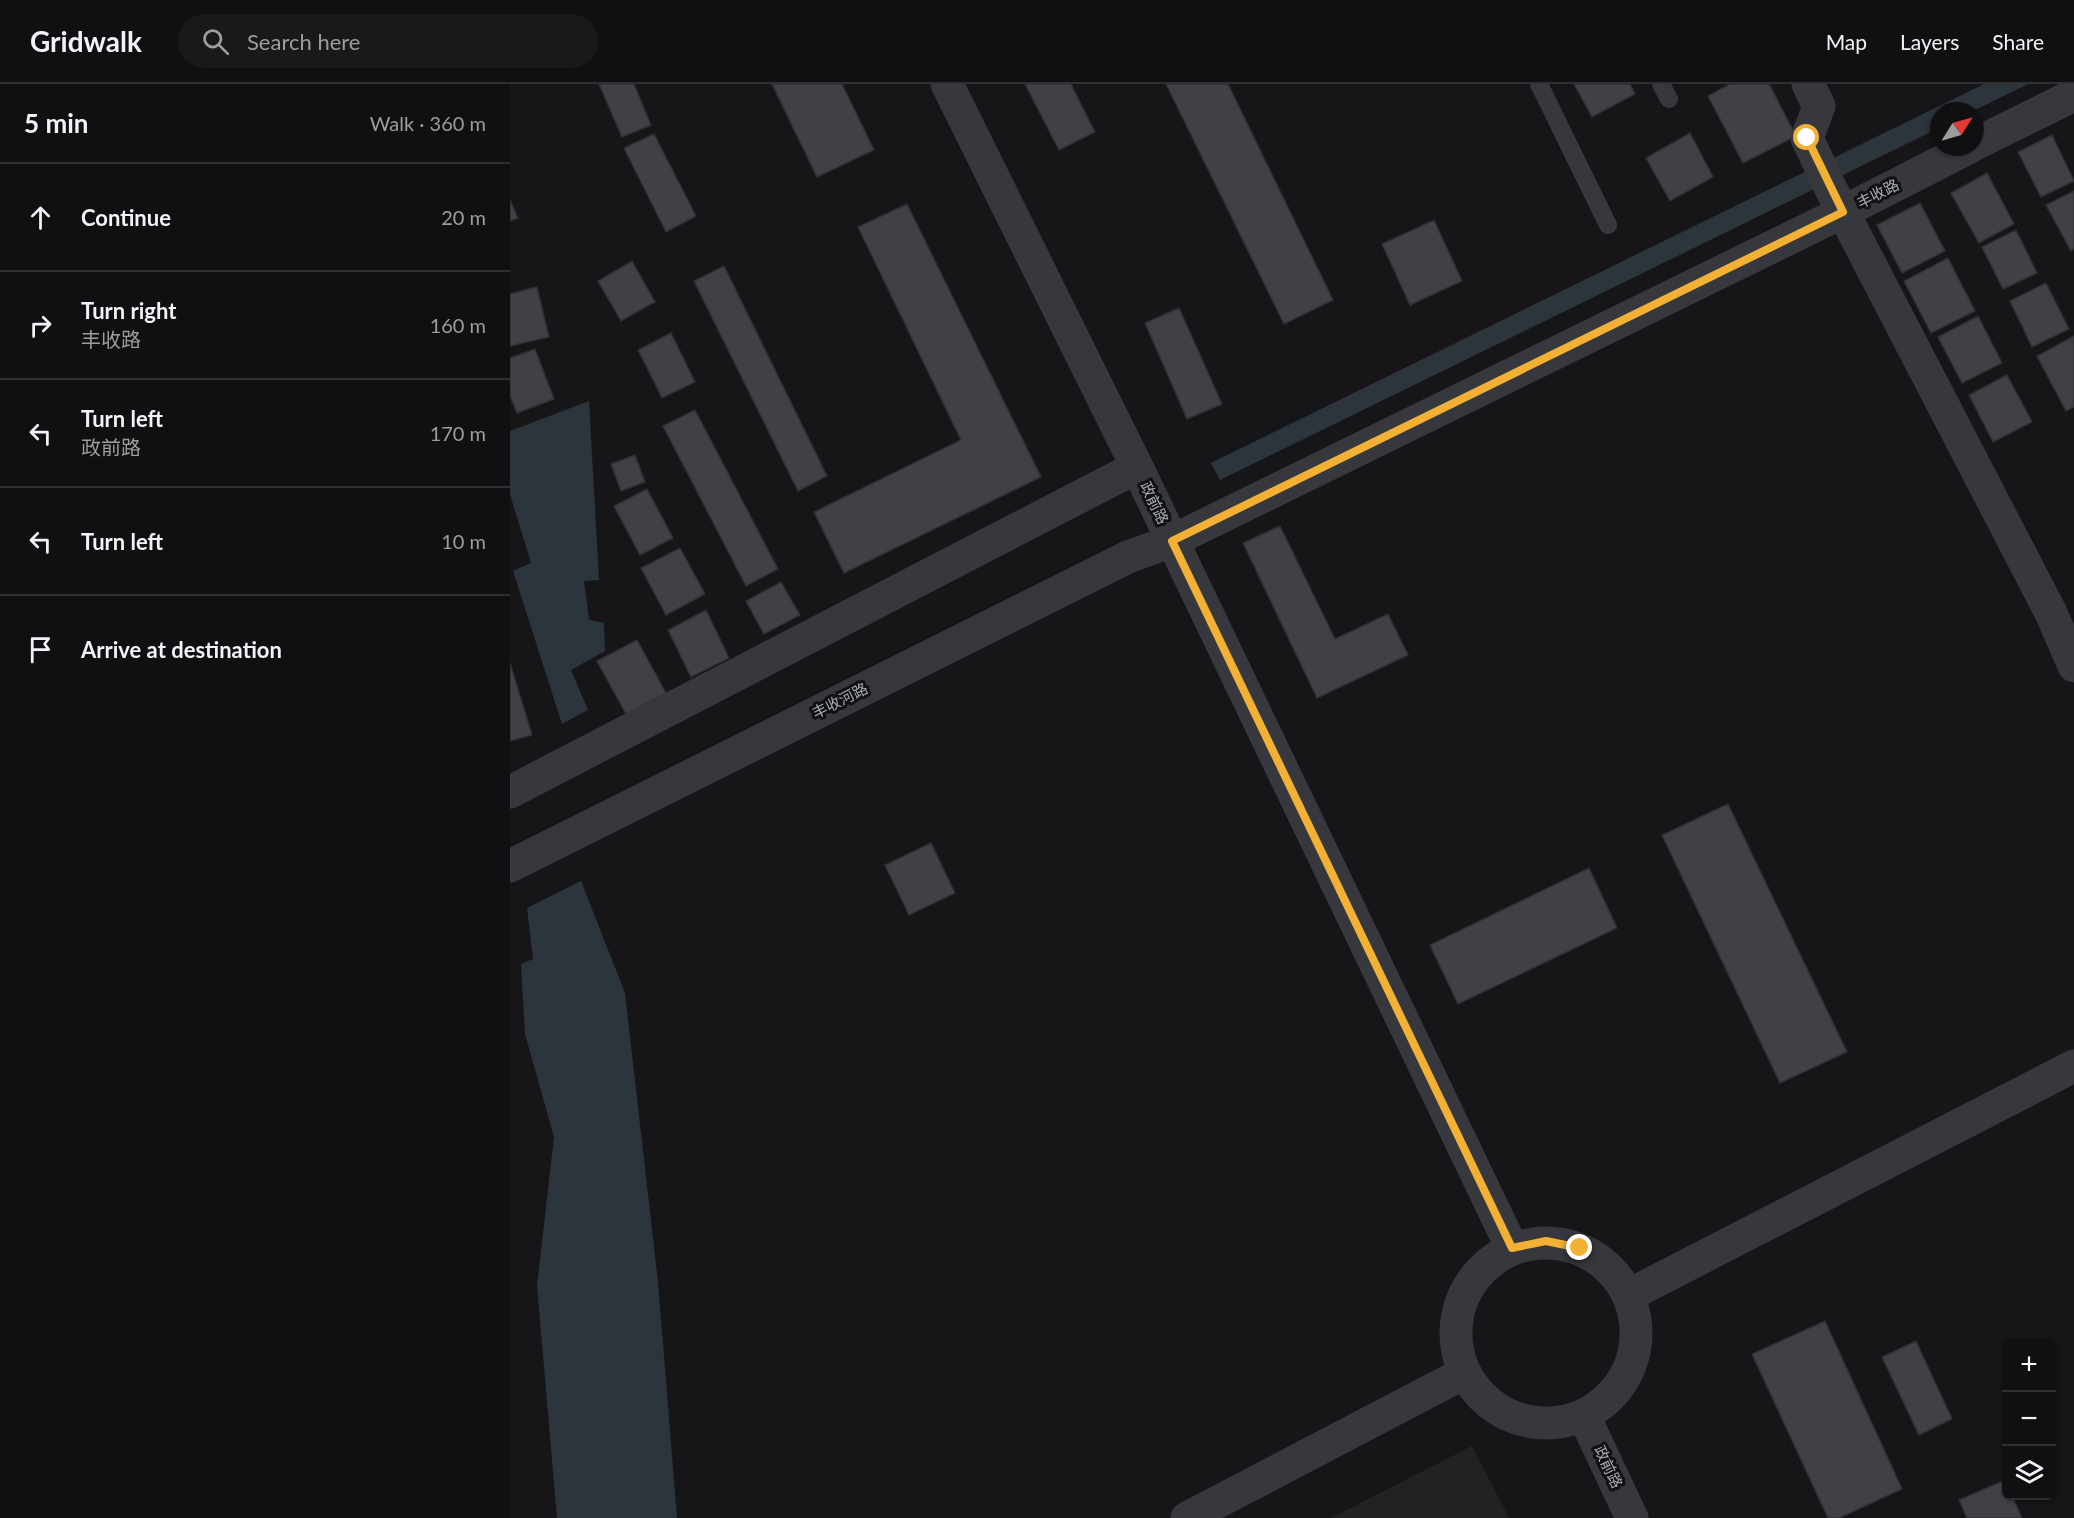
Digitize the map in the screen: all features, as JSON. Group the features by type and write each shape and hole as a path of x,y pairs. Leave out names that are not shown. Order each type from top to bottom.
{"street":[{"name":"政前路","path":"947,84 1137,467 1512,1248"},
{"path":"1808,84 1819,106 1807,138 2051,613 2074,666"},
{"path":"1984,140 2074,95"},
{"name":"丰收路","path":"1172,541 1831,187 1939,156"},
{"path":"510,792 1137,467"},
{"name":"丰收河路","path":"510,866 1128,556 1172,541"},
{"path":"1629,1295 2074,1066"},
{"path":"1546,1241 1580,1248 1609,1267 1629,1295 1637,1330 1631,1366 1613,1396 1584,1416 1550,1424 1515,1419 1485,1401 1464,1373 1455,1337 1461,1300 1481,1269 1512,1248 1546,1241"},
{"path":"1187,1518 1464,1373"},
{"name":"政前路","path":"1584,1416 1632,1518"}],"lane":[{"path":"1539,84 1608,225"}],"shaded area":[{"path":"1984,84 2028,84 1984,106 1984,102 1947,102"},
{"path":"1930,110 1930,132 1220,480 1211,463"},
{"path":"589,401 599,580 584,581 589,620 604,623 605,651 571,670 588,710 562,724 513,571 531,563 510,494 510,431"},
{"path":"581,881 625,993 658,1282 677,1518 557,1518 537,1286 554,1137 525,1034 521,964 533,959 527,908"},
{"path":"1472,1446 1509,1518 1331,1518"}],"building":[{"path":"599,84 634,84 651,125 622,137"},
{"path":"772,84 842,84 874,150 817,177"},
{"path":"1025,84 1071,84 1095,132 1059,150"},
{"path":"1166,84 1228,84 1333,300 1284,324"},
{"path":"1574,84 1630,84 1635,94 1592,117"},
{"path":"1730,84 1769,84 1796,136 1743,163 1708,96"},
{"path":"1690,133 1713,177 1670,201 1646,158"},
{"path":"654,134 696,216 666,232 624,148"},
{"path":"2052,135 2074,181 2041,197 2018,152"},
{"path":"1987,173 2014,224 1979,243 1951,193"},
{"path":"2074,191 2074,249 2071,251 2046,205"},
{"path":"510,200 518,218 510,221"},
{"path":"1920,203 1945,251 1902,273 1877,225"},
{"path":"907,204 1041,477 844,573 814,512 961,440 858,227"},
{"path":"1434,220 1462,281 1410,305 1382,244"},
{"path":"2016,230 2037,273 2003,289 1982,247"},
{"path":"1948,258 1975,311 1931,333 1904,281"},
{"path":"632,261 655,302 621,321 598,281"},
{"path":"724,266 827,476 798,491 694,281"},
{"path":"2046,283 2069,329 2032,347 2010,301"},
{"path":"537,287 549,337 510,346 510,294"},
{"path":"1179,308 1222,404 1187,419 1145,323"},
{"path":"1978,316 2002,363 1962,383 1938,337"},
{"path":"671,333 695,382 662,398 638,350"},
{"path":"2074,336 2074,407 2066,411 2037,356"},
{"path":"535,349 554,399 517,413 510,396 510,358"},
{"path":"2007,375 2032,422 1993,442 1969,395"},
{"path":"695,410 778,569 746,586 663,426"},
{"path":"635,455 645,482 621,491 611,464"},
{"path":"647,489 673,538 640,555 614,506"},
{"path":"1280,526 1335,639 1388,614 1408,655 1317,698 1243,543"},
{"path":"680,548 705,594 666,615 641,568"},
{"path":"781,582 800,615 764,634 746,601"},
{"path":"706,610 729,658 691,677 668,630"},
{"path":"637,640 666,693 626,714 597,661"},
{"path":"510,663 532,735 510,741"},
{"path":"1728,804 1847,1052 1780,1083 1662,835"},
{"path":"931,843 955,893 909,915 885,865"},
{"path":"1589,868 1617,928 1458,1004 1430,945"},
{"path":"1825,1321 1902,1489 1839,1518 1828,1518 1752,1354"},
{"path":"1916,1341 1952,1419 1919,1435 1882,1357"},
{"path":"2002,1481 2002,1500 2014,1500 2022,1518 1967,1518 1959,1500"}],"route":[{"path":"1580,1248 1546,1241 1512,1248 1172,541 1843,212 1807,138"}]}
